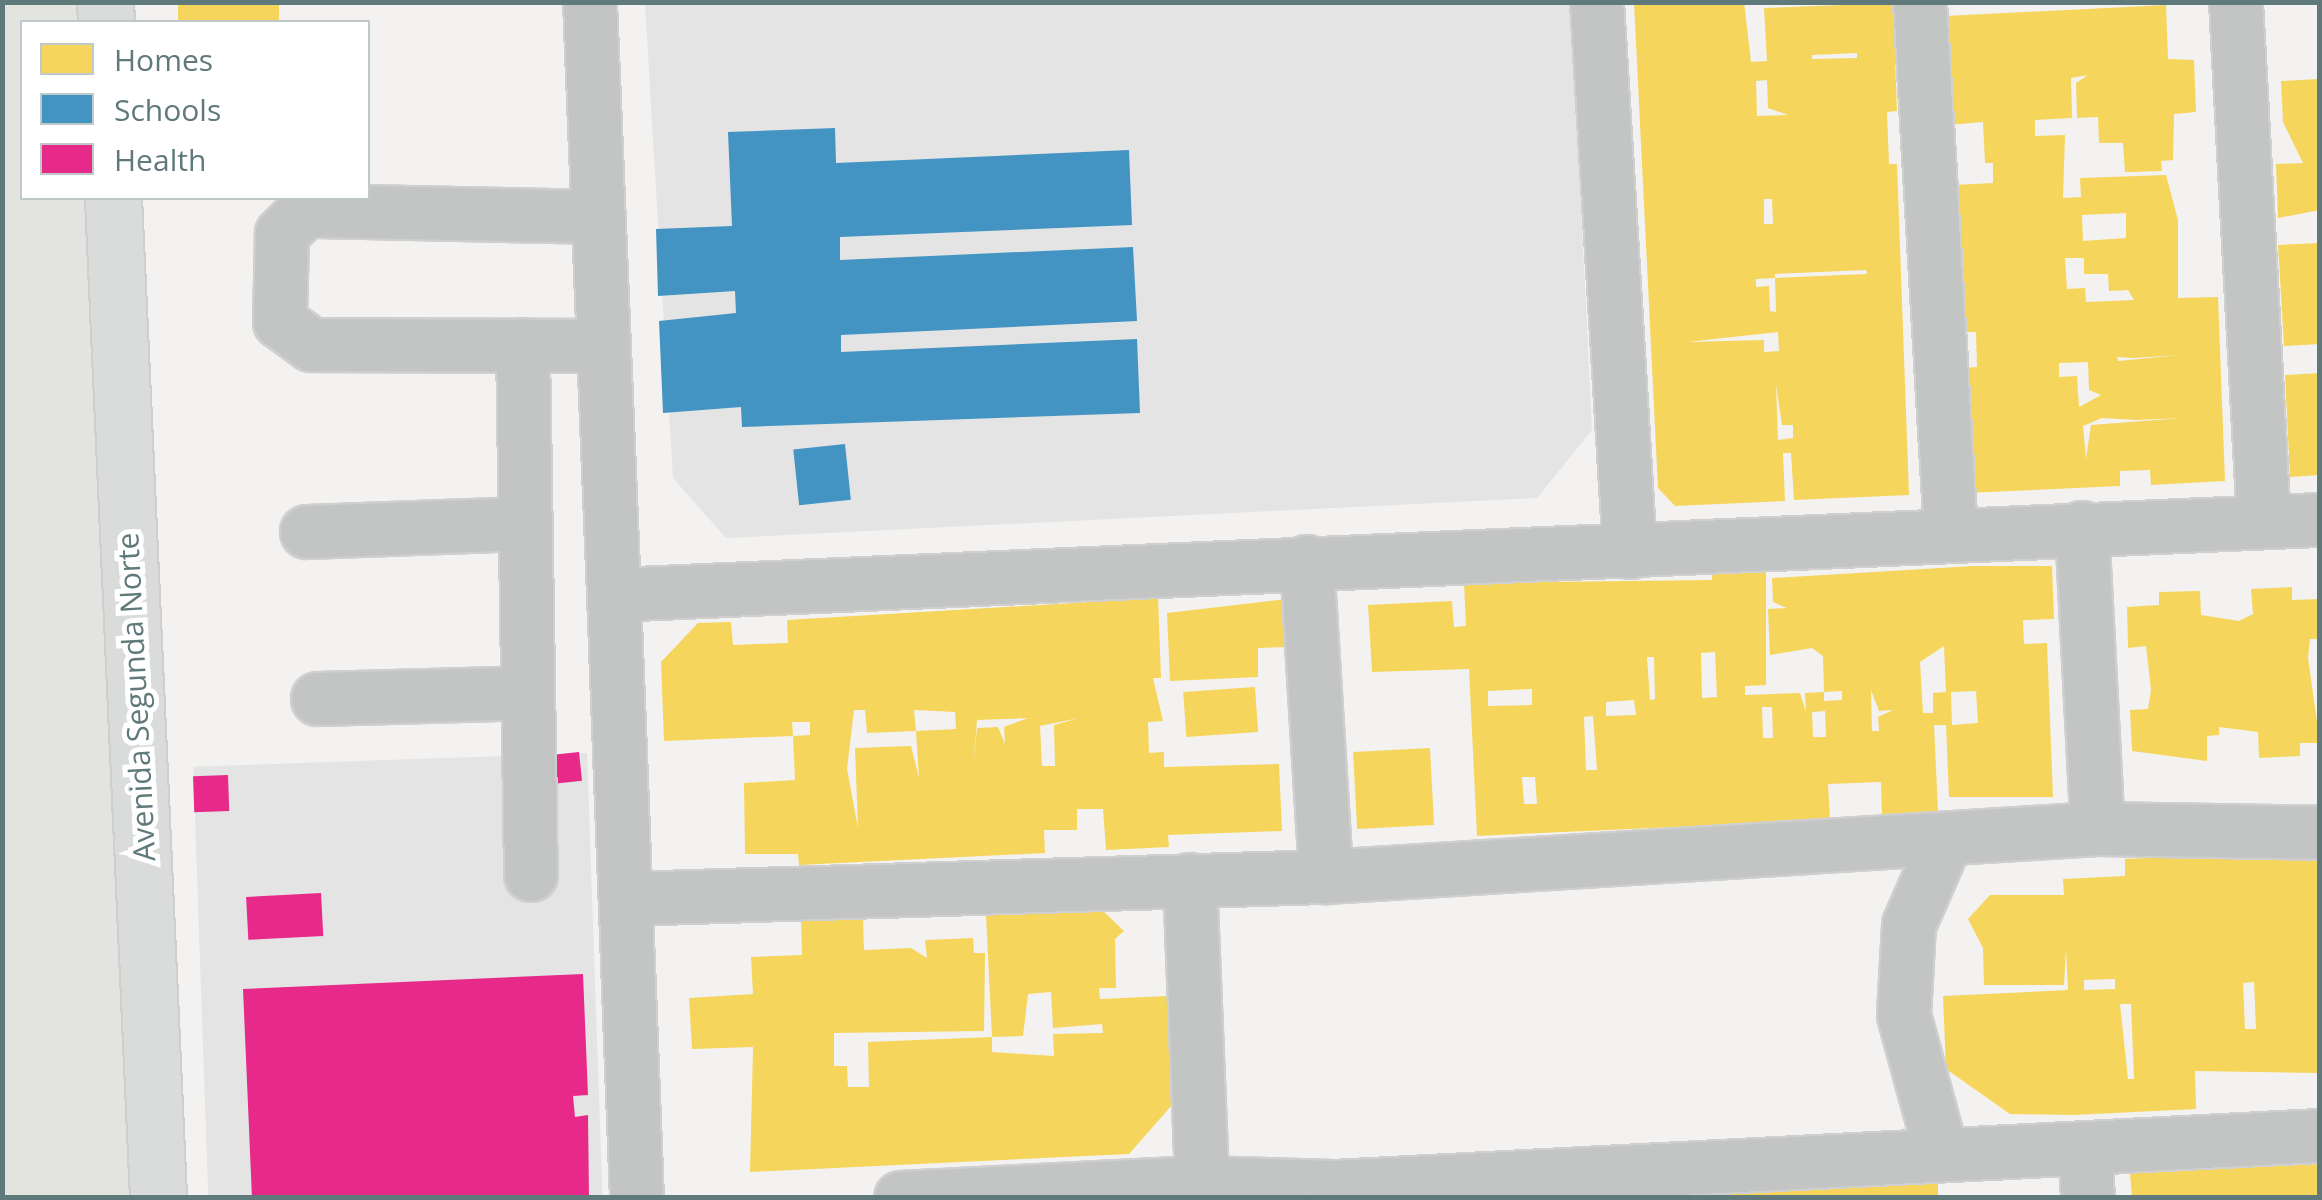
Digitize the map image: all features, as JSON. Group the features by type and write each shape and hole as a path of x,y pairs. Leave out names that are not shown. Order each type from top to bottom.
{"main road":[{"name":"Avenida Segunda Norte","path":"113,200 158,1198"}],"street":[{"path":"590,2 628,899 636,1198"},
{"path":"1597,2 1630,552"},
{"path":"1920,2 1951,533"},
{"path":"2236,2 2264,522"},
{"path":"599,217 305,212 282,234 280,322 298,343 603,346"},
{"path":"523,345 530,876"},
{"path":"614,595 1307,562 1630,552 1951,533 2320,520"},
{"path":"307,532 525,524"},
{"path":"2082,528 2098,829"},
{"path":"1307,562 1326,877"},
{"path":"318,699 528,693"},
{"path":"628,899 1326,877 1944,845 2098,829 2320,833"},
{"path":"1942,1155 1904,1015 1909,925 1944,845"},
{"path":"1190,880 1202,1183"},
{"path":"901,1198 1202,1183 1334,1192 1942,1155 2087,1173 2320,1136"}],"shaded area":[{"path":"2,3 87,3 88,20 20,20 20,200 94,200 131,1197 3,1197"},
{"path":"645,3 1571,3 1592,430 1537,498 726,538 673,478"},
{"path":"587,753 602,1197 208,1198 193,767"}],"building: Homes":[{"path":"178,2 279,2 279,20 178,20"},
{"path":"1634,2 1744,2 1751,62 1767,61 1764,8 1893,3 1897,111 1887,112 1889,164 1897,164 1909,495 1794,500 1791,453 1783,453 1785,501 1675,506 1658,488","holes":["1857,53 1857,58 1812,59 1812,55","1767,80 1768,108 1788,115 1757,116 1756,81","1764,199 1772,199 1773,224 1764,224","1866,270 1867,274 1775,278 1775,274","1775,278 1776,312 1770,311 1769,286 1756,287 1756,279","1778,332 1779,351 1764,352 1764,340 1687,342","1776,385 1782,425 1793,425 1793,438 1778,440"]},
{"path":"2166,5 2168,59 2194,60 2196,112 2174,114 2173,160 2161,161 2162,171 2125,172 2123,143 2099,143 2098,117 2077,118 2076,83 2088,75 2071,78 2072,118 2035,120 2035,136 2065,135 2063,198 2081,197 2080,178 2166,175 2178,220 2178,298 2218,297 2225,481 2151,485 2150,470 2120,471 2120,486 1967,493 1962,368 1977,367 1976,332 1960,332 1955,185 1993,183 1993,163 1985,163 1983,122 1948,125 1945,16","holes":["2126,213 2126,238 2083,241 2082,215","2065,258 2084,258 2084,274 2108,274 2109,291 2128,290 2134,300 2086,302 2085,288 2067,289","2179,355 2118,361 2117,357","2088,362 2089,390 2101,395 2079,407 2077,376 2059,377 2059,363","2102,418 2183,418 2091,425 2086,459 2083,426"]},
{"path":"2320,79 2320,210 2278,218 2276,164 2303,163 2283,122 2281,81"},
{"path":"2320,243 2320,344 2284,346 2278,245"},
{"path":"2320,373 2320,475 2290,477 2285,375"},
{"path":"1974,566 2052,566 2054,619 2023,620 2024,644 2047,643 2053,797 1949,797 1946,725 1934,725 1938,812 1882,814 1881,782 1828,784 1830,820 1477,836 1469,669 1372,672 1368,605 1452,601 1454,627 1466,626 1464,583 1712,580 1712,570 1766,569 1766,685 1745,686 1745,695 1800,693 1806,712 1805,693 1824,692 1823,656 1812,648 1770,655 1768,609 1787,608 1773,602 1772,578","holes":["1944,646 1946,692 1933,693 1933,713 1923,713 1920,662","1715,652 1717,697 1702,698 1701,653","1647,657 1654,657 1655,699 1650,700","1532,689 1532,705 1488,706 1488,691","1871,690 1879,711 1893,710 1878,717 1879,731 1872,731","1842,691 1842,700 1824,701 1824,692","1976,691 1978,723 1952,725 1951,692","1634,700 1636,715 1606,716 1606,702","1762,707 1772,707 1773,738 1763,738","1825,711 1826,737 1813,737 1812,712","1593,716 1597,770 1586,770 1584,717","1522,777 1535,777 1537,804 1524,804"]},
{"path":"2292,587 2292,600 2320,599 2320,639 2310,639 2308,658 2320,743 2300,743 2300,756 2259,758 2258,732 2219,727 2219,735 2207,736 2207,761 2132,751 2130,710 2148,709 2151,690 2146,646 2128,648 2127,607 2159,605 2159,592 2200,591 2201,615 2239,621 2253,614 2251,589"},
{"path":"1158,598 1161,678 1153,678 1163,721 1148,722 1149,753 1164,752 1164,767 1279,764 1282,831 1168,835 1169,847 1106,850 1103,809 1077,809 1077,830 1044,830 1045,853 799,865 798,854 745,854 744,783 795,780 793,736 664,741 661,662 698,623 731,622 733,645 788,643 787,620","holes":["854,710 865,710 867,733 916,731 919,778 911,746 855,748 858,828 847,769","914,710 955,712 956,729 916,731","1028,718 1004,727 1005,744 998,727 977,728 973,768 977,720","1079,718 1054,725 1055,766 1042,766 1040,726","792,722 810,722 810,735 793,736"]},
{"path":"1287,599 1288,647 1258,648 1258,677 1170,681 1167,613"},
{"path":"1255,687 1258,732 1186,737 1183,692"},
{"path":"1430,748 1434,825 1357,829 1353,752"},
{"path":"2320,851 2320,1073 2195,1071 2196,1109 2073,1115 2010,1114 1946,1069 1943,996 2068,990 2066,949 2064,985 1984,985 1983,948 1968,919 1990,895 2064,895 2063,879 2125,876 2125,859","holes":["2115,979 2115,989 2084,990 2084,980","2254,982 2256,1029 2245,1029 2243,983","2120,1004 2131,1004 2134,1079 2128,1079"]},
{"path":"1103,911 1124,931 1115,939 1116,988 1099,988 1100,999 1168,996 1168,1030 1184,1030 1182,1051 1170,1052 1172,1105 1129,1154 750,1172 753,1047 692,1049 689,998 753,994 751,957 802,955 801,920 863,917 864,950 911,948 927,958 925,940 973,938 974,953 985,953 984,1031 834,1033 834,1066 847,1066 848,1087 869,1087 868,1042 992,1037 986,915","holes":["1051,992 1053,1028 1102,1024 1103,1033 1053,1034 1054,1056 992,1052 992,1037 1023,1036 1028,994"]},
{"path":"2320,1164 2320,1198 2132,1198 2130,1173"},
{"path":"1938,1176 1938,1198 1709,1198 1722,1185"}],"building: Schools":[{"path":"835,128 836,163 1129,150 1132,225 840,237 840,260 1133,247 1137,321 841,335 841,352 1137,339 1140,413 742,427 741,407 663,413 659,321 736,313 735,291 658,296 656,229 732,226 728,132"},
{"path":"845,444 851,500 799,505 793,449"}],"building: Health":[{"path":"579,752 582,781 554,784 551,755"},
{"path":"228,775 229,811 194,812 193,776"},
{"path":"321,893 323,936 248,940 246,897"},
{"path":"583,974 588,1095 573,1096 575,1117 588,1115 589,1198 252,1198 243,989"}]}
